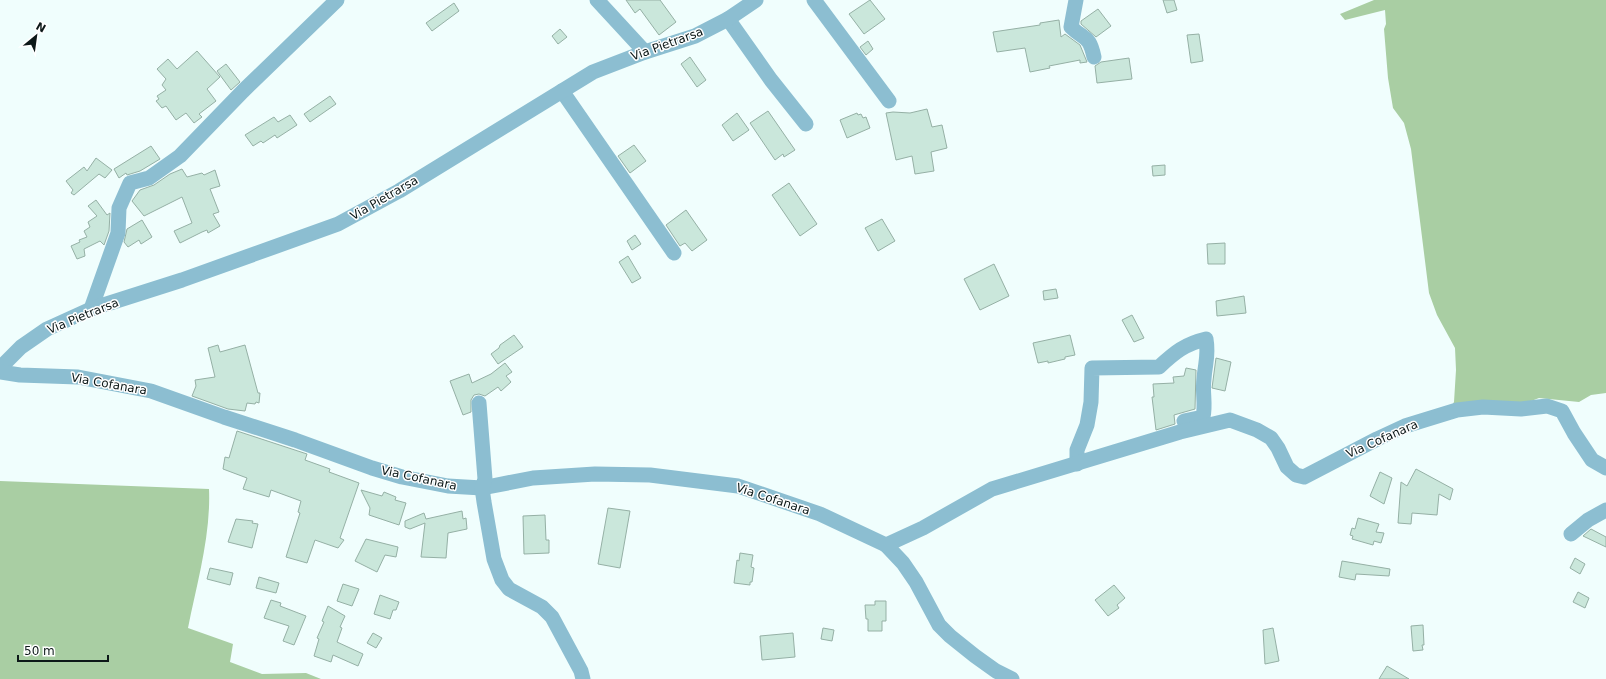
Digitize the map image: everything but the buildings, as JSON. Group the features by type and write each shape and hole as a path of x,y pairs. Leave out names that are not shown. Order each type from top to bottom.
{"street":[{"path":"91,309 118,234 119,208 130,184 149,178 180,156 243,91 337,0"},
{"path":"597,0 645,52"},
{"name":"Via Pietrarsa","path":"0,368 21,347 47,329 91,309 182,280 338,224 399,190 593,72 645,52 695,36 728,19 756,0"},
{"path":"814,0 889,101"},
{"path":"1076,0 1071,27 1088,39 1094,57"},
{"path":"728,19 771,80 806,124"},
{"path":"562,91 674,253"},
{"path":"1077,464 1076,450 1086,424 1091,402 1092,368 1159,367 1176,351 1191,342 1206,339 1208,352 1204,380 1203,417 1180,422 1180,432"},
{"name":"Via Cofanara","path":"0,372 20,375 78,377 151,391 402,477 448,486 482,488 533,478 595,474 650,475 738,486 820,514 886,545 903,563 916,582 939,625 975,656 996,671 1012,679"},
{"path":"479,403 485,479 482,488 494,559 502,580 509,588 542,607 552,617 581,671 583,679"},
{"name":"Via Cofanara","path":"886,545 923,528 992,489 1180,432 1230,420 1257,430 1271,438 1278,448 1287,467 1296,475 1304,477 1405,426 1456,410 1483,406 1521,410 1547,406 1562,411 1574,433 1592,460 1606,468"},
{"path":"1571,534 1588,520 1606,510"}],"green space":[{"path":"1374,0 1606,0 1606,393 1591,395 1579,402 1539,398 1526,403 1451,407 1454,402 1456,370 1455,348 1437,315 1429,293 1411,149 1404,123 1393,108 1388,78 1384,29 1386,24 1385,10 1345,20 1340,14"},
{"path":"0,481 209,489 206,541 188,628 233,644 230,662 262,674 306,673 321,679 0,679"}]}
